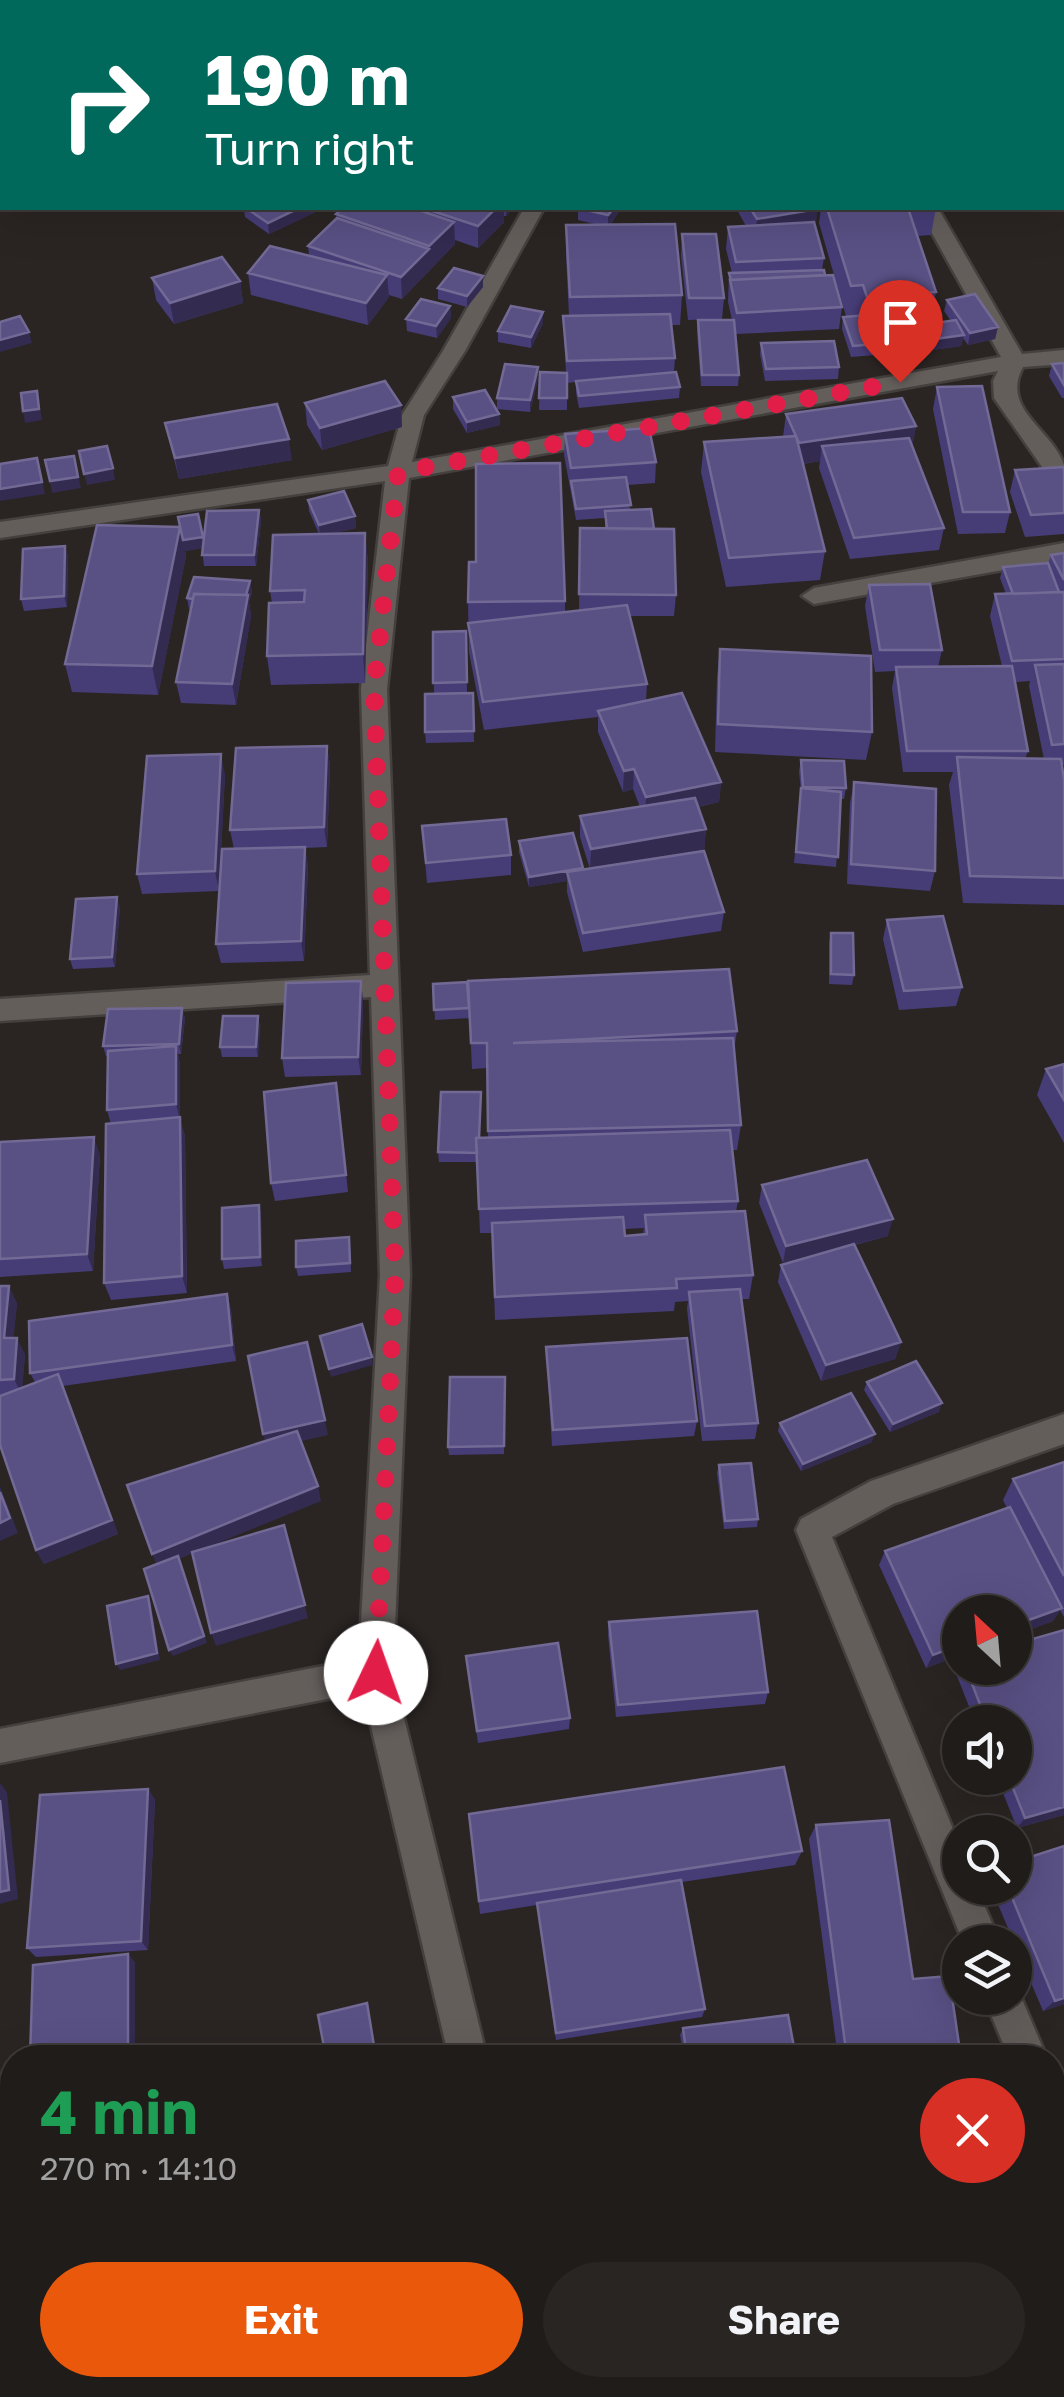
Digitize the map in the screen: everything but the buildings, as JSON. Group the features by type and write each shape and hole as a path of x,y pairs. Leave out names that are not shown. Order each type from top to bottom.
{"street":[{"path":"465,2045 376,1673 395,1275 374,689 398,472 413,415 454,352 533,210"},
{"path":"929,210 1015,361"},
{"path":"0,530 398,472 1015,361 1064,357"},
{"path":"1015,361 1004,381 1005,398 1064,482"},
{"path":"814,596 1064,551"},
{"path":"0,1010 387,986"},
{"path":"974,1925 813,1530 883,1492 1064,1429"},
{"path":"0,1746 376,1673"},
{"path":"1011,2015 1023,2045"}],"route":[{"path":"376,1673 395,1275 374,689 398,472 900,382"}]}
